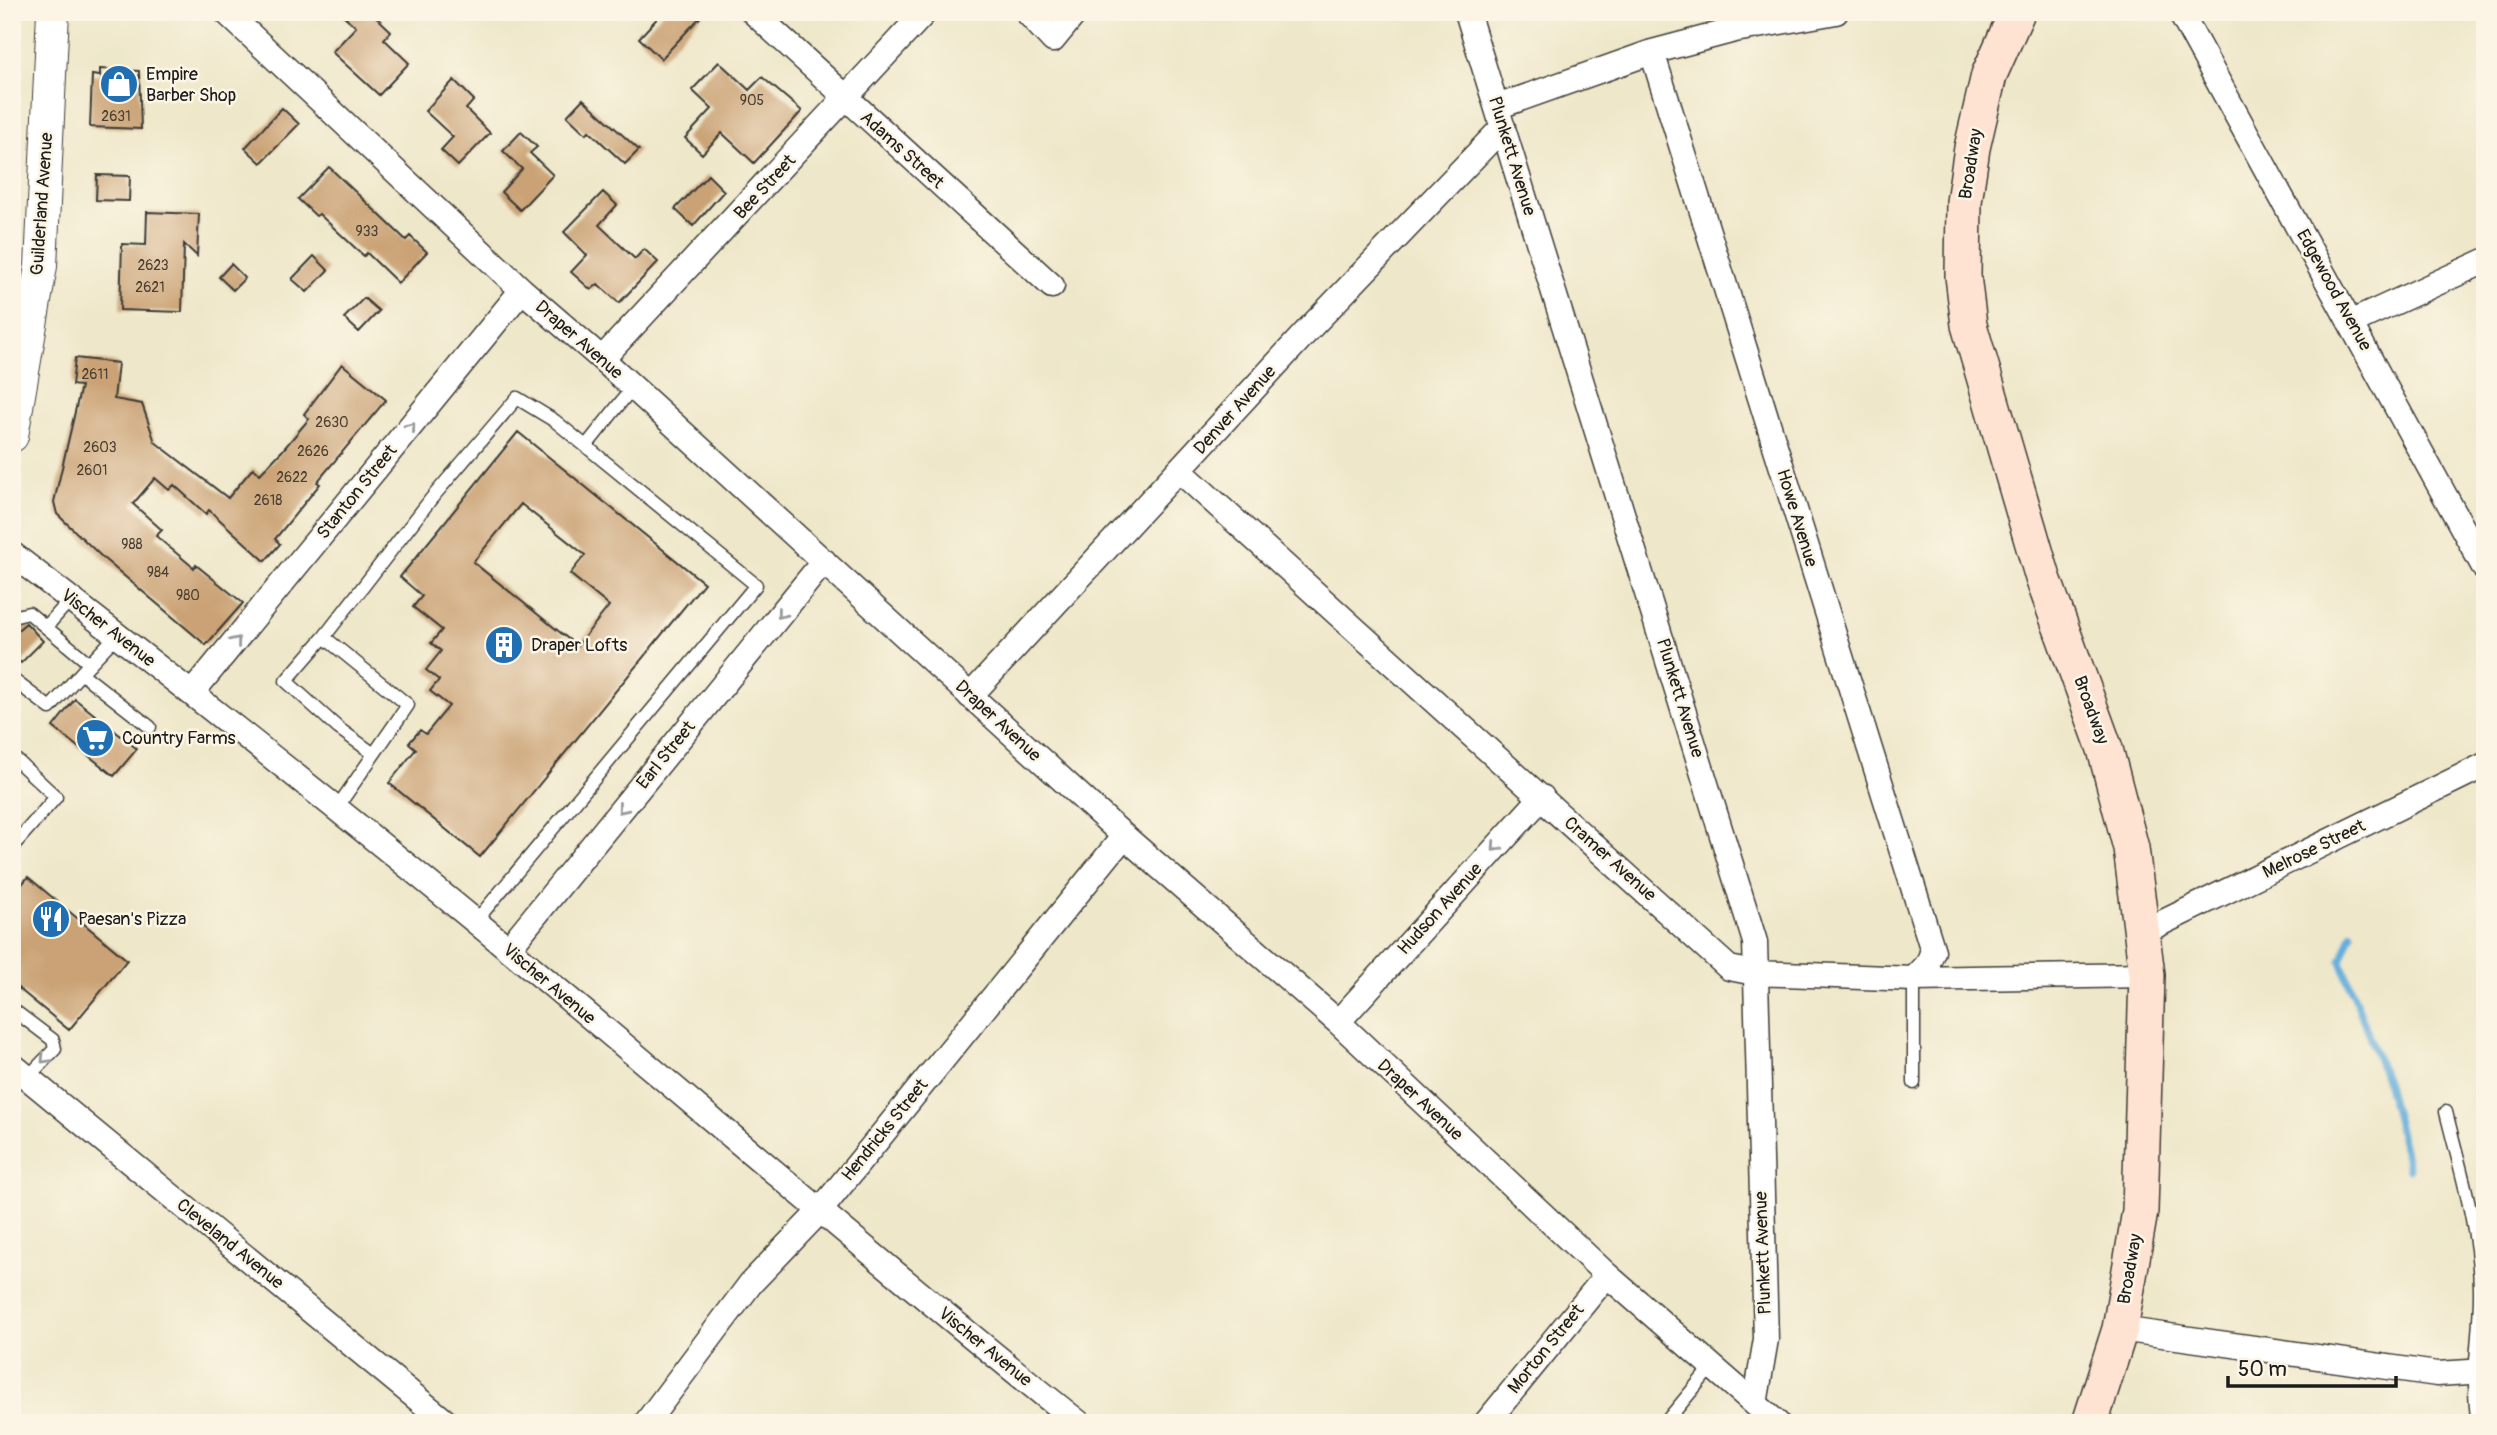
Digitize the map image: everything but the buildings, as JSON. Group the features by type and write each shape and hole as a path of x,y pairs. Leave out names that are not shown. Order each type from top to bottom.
{"main road":[{"name":"Broadway","path":"2017,12 1989,75 1972,148 1964,202 1963,276 1969,325 2043,578 2105,749 2131,848 2147,975 2140,1211 2120,1329 2090,1423"}],"street":[{"name":"Guilderland Avenue","path":"13,427 41,265 53,12"},
{"name":"Draper Avenue","path":"226,12 522,290 633,387 1124,836 1338,1022 1607,1275 1777,1423"},
{"name":"Adams Street","path":"753,12 1052,286"},
{"name":"Bee Street","path":"602,359 846,100 925,12"},
{"path":"1027,12 1054,40 1076,12"},
{"name":"Plunkett Avenue","path":"1467,12 1755,942 1766,1339 1755,1404"},
{"name":"Denver Avenue","path":"970,696 1180,471 1500,117 1652,52 1735,30 1836,12"},
{"name":"Edgewood Avenue","path":"2180,12 2485,569"},
{"name":"Howe Avenue","path":"1652,52 1933,951 1927,965 1914,979"},
{"path":"2352,322 2485,261"},
{"name":"Stanton Street","path":"192,693 522,290"},
{"name":"Cramer Avenue","path":"1180,471 1729,968 1755,973 1914,979 2147,975"},
{"name":"Vischer Avenue","path":"12,554 192,693 509,949 819,1212 1079,1423"},
{"name":"Earl Street","path":"509,949 824,561"},
{"name":"Melrose Street","path":"2143,932 2485,765"},
{"name":"Hudson Avenue","path":"1338,1022 1542,797"},
{"name":"Hendricks Street","path":"646,1423 751,1283 819,1212 1124,836"},
{"name":"Cleveland Avenue","path":"20,1071 447,1423"},
{"name":"Morton Street","path":"1486,1423 1607,1275"},
{"path":"2120,1329 2437,1374 2479,1371"}],"lane":[{"path":"586,446 633,387"},
{"path":"374,754 338,728 286,681 324,637 431,499 517,398 555,421 756,585 475,922"},
{"path":"46,627 71,599"},
{"path":"12,617 29,613 150,727"},
{"path":"12,679 50,708 117,635"},
{"path":"324,637 408,705 336,809"},
{"path":"12,756 56,797 12,847"},
{"path":"1914,979 1914,1083"},
{"path":"12,1010 53,1040 55,1049 20,1071"},
{"path":"2446,1112 2472,1219 2480,1287 2478,1423"},
{"path":"1665,1423 1713,1365"}],"waterway":[{"path":"2352,932 2341,961 2387,1084 2409,1169"}],"place":[{"name":"Empire Barber Shop","path":"119,84"},
{"name":"Draper Lofts","path":"504,645"},
{"name":"Country Farms","path":"95,738"},
{"name":"Paesan's Pizza","path":"51,919"}]}
